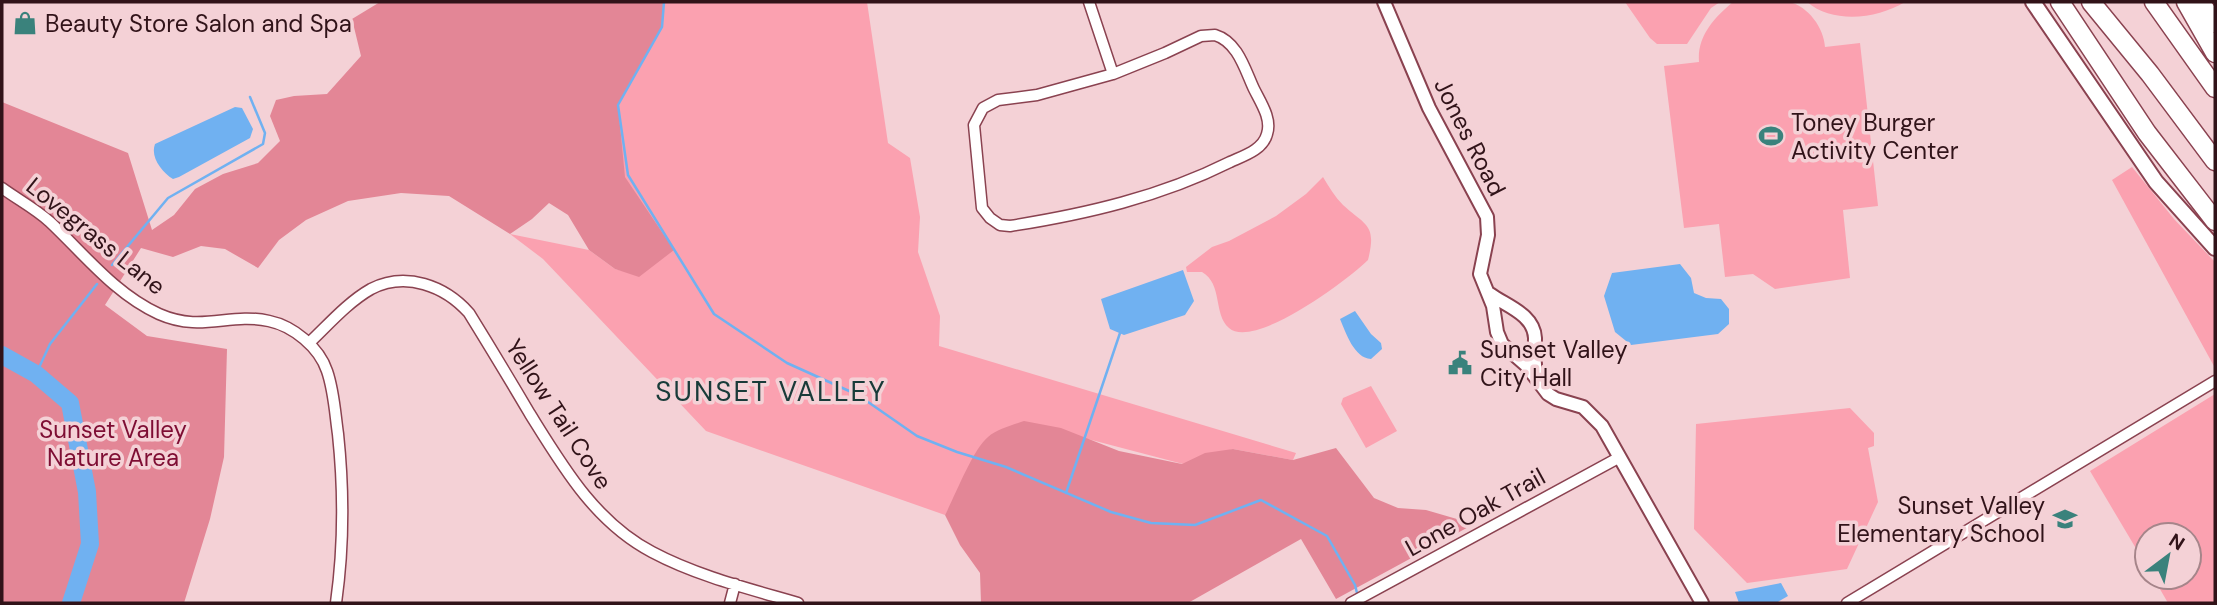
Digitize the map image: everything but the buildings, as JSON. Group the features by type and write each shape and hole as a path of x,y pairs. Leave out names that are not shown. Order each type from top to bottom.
{"highway":[{"path":"2060,2 2147,133 2215,221"},
{"path":"2091,2 2150,74 2215,161"},
{"path":"2103,2 2150,74"},
{"path":"2154,2 2215,88"},
{"path":"2186,2 2215,53"},
{"path":"2200,2 2215,23"}],"main road":[{"path":"2033,2 2156,182 2215,248"}],"street":[{"path":"1089,2 1112,74"},
{"name":"Jones Road","path":"1384,2 1429,108 1487,217 1488,234 1480,274 1490,294 1502,344 1521,359 1539,383 1556,399 1583,407 1602,426 1702,603"},
{"path":"1201,36 1223,37 1234,48 1266,113 1268,134 1258,147 1216,169 1177,187 1132,201 1083,214 1010,226 1000,225 990,218 982,208 978,191 974,135 974,125 983,108 998,100 1037,94 1112,74 1201,36"},
{"name":"Lovegrass Lane","path":"2,188 49,222 111,281 141,305 177,321 212,324 243,319 269,321 282,325 309,343 327,368 336,417 343,526 336,603"},
{"name":"Yellow Tail Cove","path":"309,343 351,304 373,288 388,283 411,282 430,285 447,293 458,300 469,313 572,481 607,519 651,552 736,584 798,603"},
{"path":"1490,294 1521,313 1530,322 1535,334 1534,365 1539,383"},
{"path":"1847,603 2215,381"},
{"name":"Lone Oak Trail","path":"1356,600 1619,457"},
{"path":"730,603 736,584"}],"shaded area":[{"name":"Toney Burger Activity Center","path":"1769,1 1796,4 1814,19 1822,33 1825,47 1860,43 1878,206 1843,210 1850,278 1775,289 1753,274 1725,277 1719,224 1684,228 1664,66 1699,62 1701,44 1708,28 1733,2"},
{"path":"565,2 867,2 888,143 910,158 920,217 918,252 940,316 939,346 1296,453 1293,460 1233,449 1183,464 1084,438 956,496 945,515 706,431 543,259 510,234 589,250 615,269 631,273"},
{"path":"1625,2 1720,2 1711,8 1687,44 1657,44"},
{"path":"1807,2 1905,2 1882,12 1855,17 1829,14"},
{"path":"2132,167 2174,219 2215,262 2215,368 2112,180"},
{"path":"1323,177 1340,202 1368,227 1371,239 1368,260 1322,296 1279,321 1241,332 1229,328 1221,315 1216,291 1209,277 1202,272 1187,272 1186,267 1212,247 1276,216 1306,194"},
{"path":"1371,386 1397,431 1366,448 1341,404 1343,398"},
{"path":"2215,394 2215,603 2168,603 2161,591 2203,591 2203,521 2133,521 2133,543 2090,471"},
{"path":"1850,408 1874,433 1874,446 1868,448 1878,502 1847,569 1747,583 1694,529 1696,424"}],"green space":[{"name":"Sunset Valley Nature Area","path":"380,2 664,2 662,27 618,105 625,177 674,250 639,277 615,269 589,250 568,215 549,203 510,234 449,196 401,193 348,201 306,220 279,240 258,268 225,249 201,246 173,257 141,248 105,305 147,336 227,349 224,457 210,519 184,603 2,603 2,102 128,153 152,230 174,215 195,189 223,174 258,163 280,141 270,116 276,100 327,94 361,56 352,19"},
{"path":"1024,421 1061,428 1119,451 1182,464 1205,453 1233,449 1293,460 1336,448 1374,498 1398,508 1426,510 1474,524 1336,599 1301,539 1188,603 981,603 980,573 960,545 945,515 982,443 996,432"}],"water":[{"path":"235,107 242,108 253,129 250,138 179,177 173,179 161,168 154,154 155,144"},
{"path":"1680,264 1691,278 1694,293 1706,298 1721,299 1729,309 1729,324 1718,334 1631,345 1615,332 1604,296 1612,273"},
{"path":"1183,270 1194,301 1185,315 1124,335 1110,329 1101,299"},
{"path":"1355,311 1381,343 1382,349 1371,359 1355,350 1340,319"},
{"path":"1781,583 1788,596 1776,603 1739,603 1735,592"}],"waterway":[{"path":"664,2 662,27 618,105 628,175 714,314 787,363 858,395 917,436 1006,467 1111,512 1151,523 1195,525 1261,500 1327,536 1355,585 1358,597"},
{"path":"112,265 168,198 263,144 265,133 250,97"},
{"path":"36,374 50,344 97,284"},
{"path":"1066,493 1120,333"},
{"path":"2,355 36,374 70,403 87,492 90,544 71,603"}],"place":[{"name":"Beauty Store Salon and Spa","path":"25,23"},
{"name":"Toney Burger Activity Center","path":"1771,136"},
{"name":"Sunset Valley City Hall","path":"1460,363"},
{"name":"Sunset Valley Elementary School","path":"2065,519"}],"district":[{"name":"SUNSET VALLEY","path":"771,391"}]}
